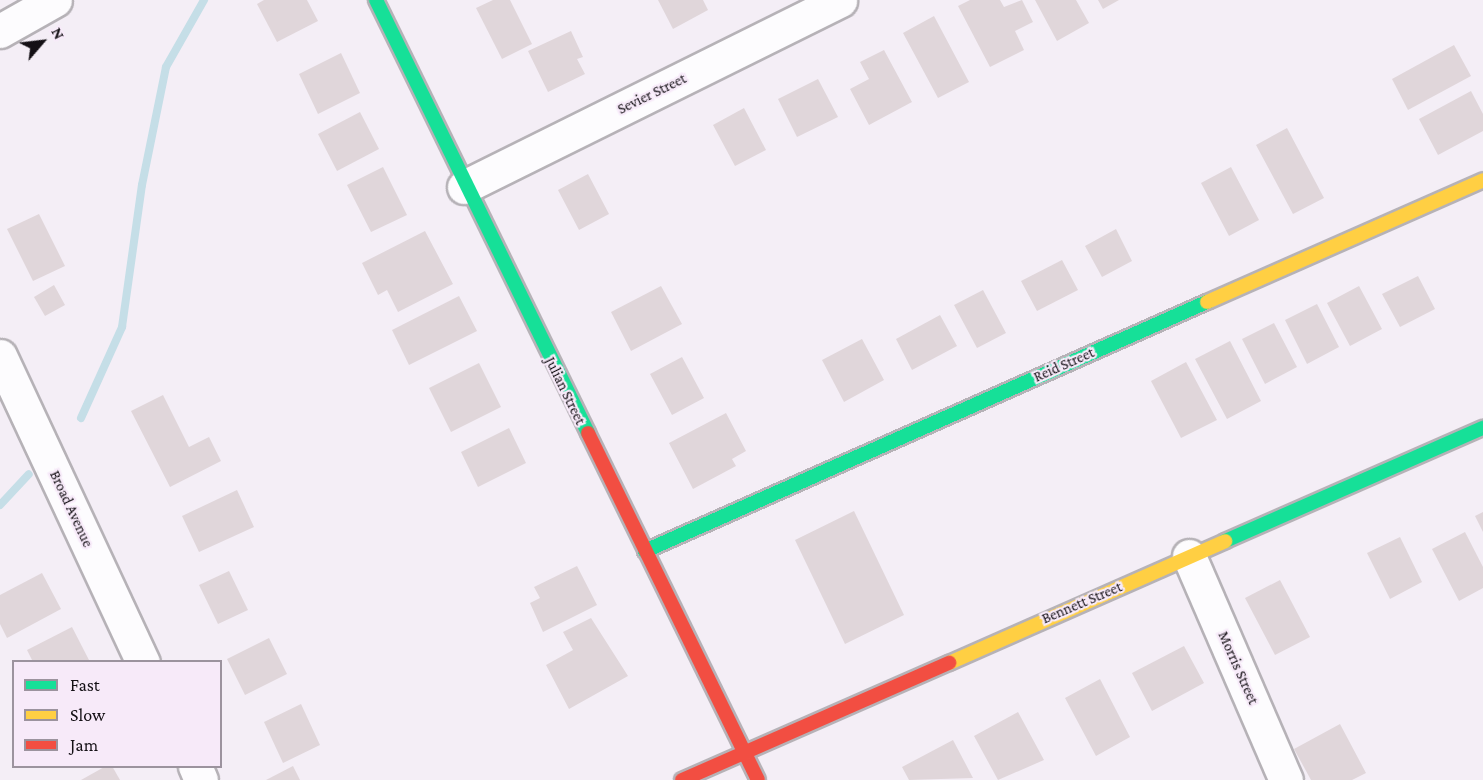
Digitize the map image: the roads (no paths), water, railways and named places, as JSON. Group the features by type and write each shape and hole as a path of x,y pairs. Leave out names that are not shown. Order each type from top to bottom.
{"street":[{"path":"0,31 55,0"},
{"name":"Julian Street","path":"376,0 464,187 758,780"},
{"name":"Sevier Street","path":"464,187 840,0"},
{"name":"Reid Street","path":"645,551 1483,180"},
{"name":"Broad Avenue","path":"0,356 142,660"},
{"name":"Bennett Street","path":"681,780 743,749 1483,428"},
{"name":"Morris Street","path":"1189,556 1287,780"}],"waterway":[{"path":"81,418 122,327 142,185 166,67 204,0"},
{"path":"0,505 29,474"}]}
